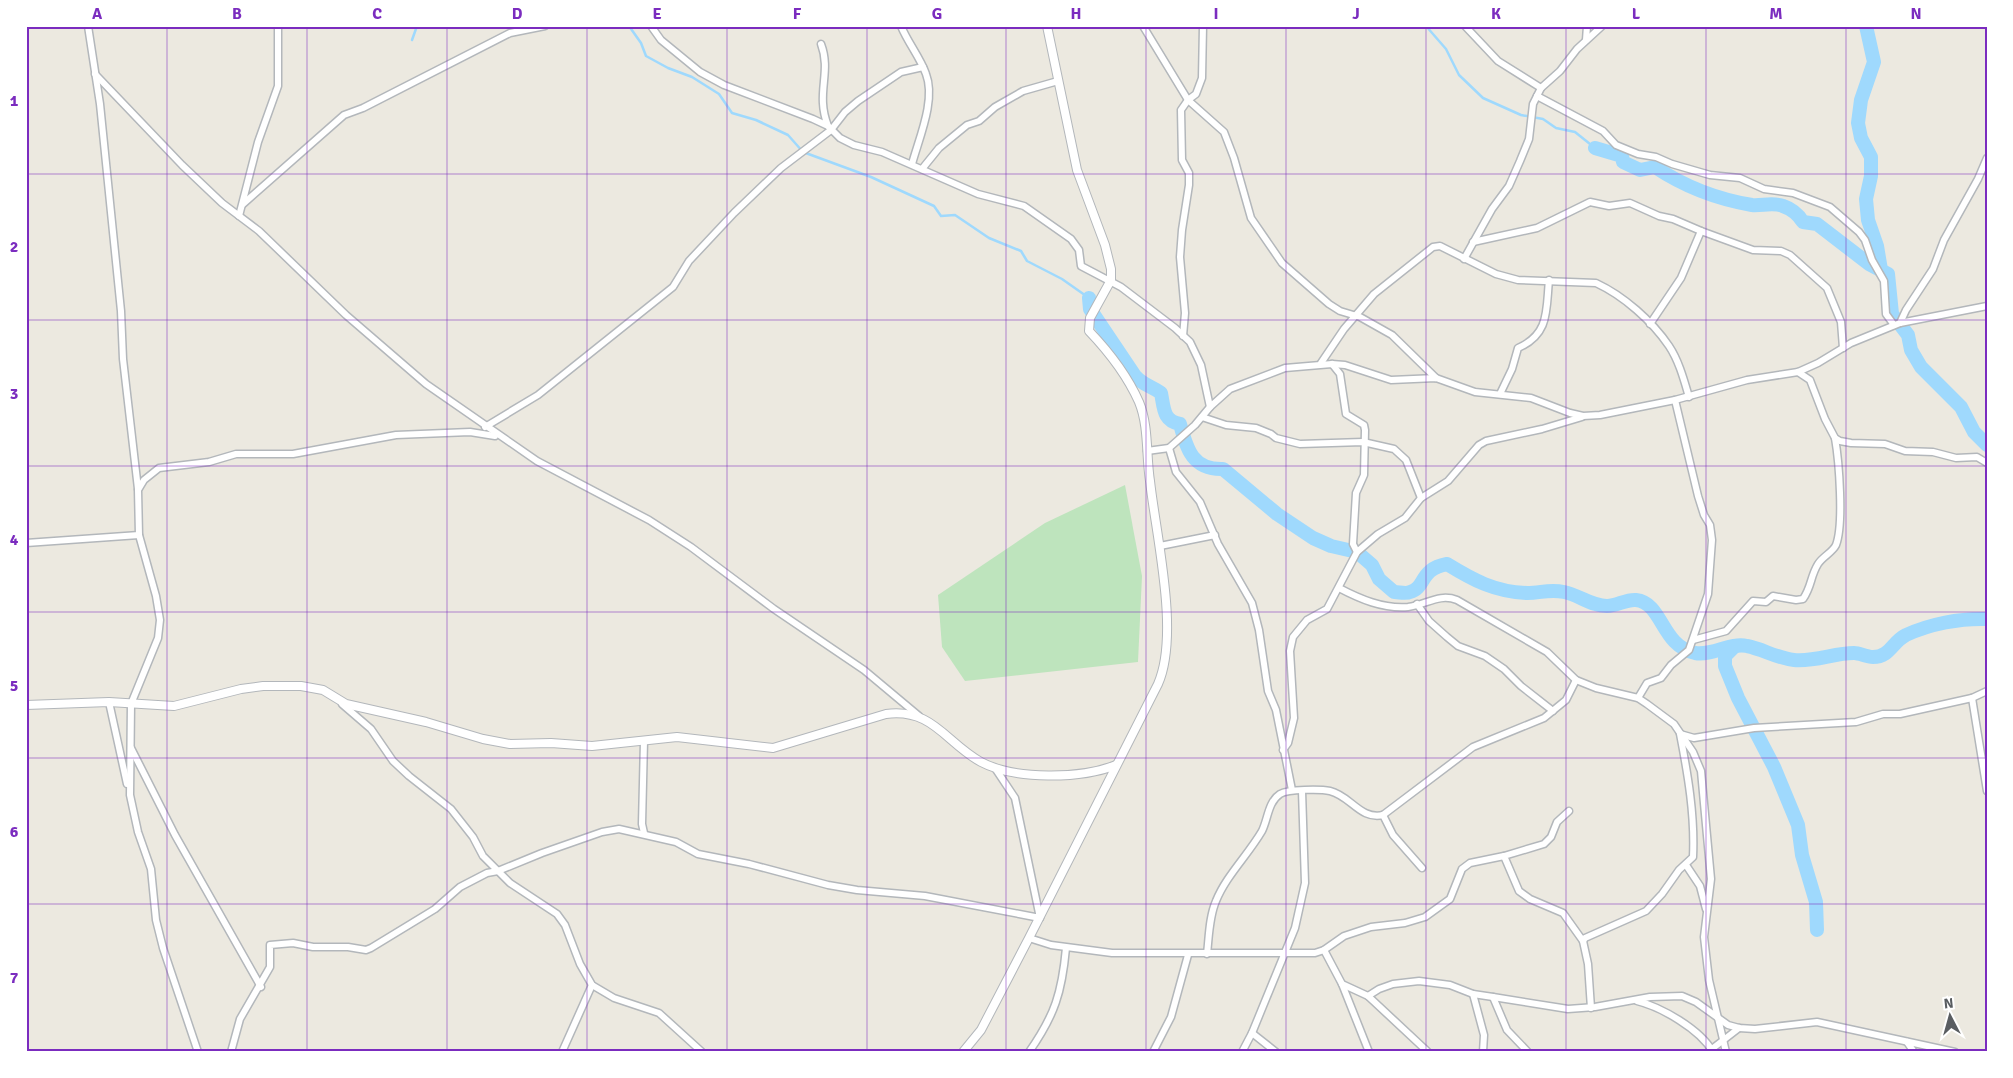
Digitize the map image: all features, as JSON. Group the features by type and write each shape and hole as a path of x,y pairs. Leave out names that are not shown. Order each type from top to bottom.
{"street":[{"path":"88,26 96,74 138,490 139,535 156,596 160,620 158,638 131,704 130,779 132,805"},
{"path":"239,216 258,142 278,86 278,26"},
{"path":"242,204 344,115 363,108 510,33 545,26"},
{"path":"651,26 661,40 700,72 760,101 780,106 830,128 840,138 854,145 912,164 978,194 1024,206 1071,239 1079,250 1081,266 1094,274 1111,280 1184,336 1195,351 1201,365 1210,407"},
{"path":"901,26 923,67 928,82 928,103 912,164"},
{"path":"966,1051 981,1030 1030,938 1158,684 1166,664 1166,622 1160,546 1143,415 1139,402 1114,358 1089,331 1090,318 1111,280 1109,257 1078,170 1047,26"},
{"path":"1142,26 1188,100 1224,132 1234,158 1250,218 1269,246 1303,284 1335,308 1392,335 1436,378"},
{"path":"1184,336 1185,313 1180,258 1189,173 1182,160 1181,110 1188,100 1196,94 1202,78 1203,26"},
{"path":"1465,26 1498,61 1541,88"},
{"path":"1586,40 1587,26"},
{"path":"1464,259 1492,209 1509,186 1529,139 1531,113 1541,88 1560,71 1586,40 1602,26"},
{"path":"821,44 826,68 822,104 830,128"},
{"path":"485,427 538,395 673,287 689,261 734,213 781,168 830,128 845,112 874,89 901,72 923,67"},
{"path":"96,74 182,165 286,255 360,328 426,384 485,427 537,461 649,520 691,547 774,609 864,670 919,716 980,761 995,768 1036,774 1099,772 1116,765"},
{"path":"922,169 939,148 967,125 979,121 995,107 1023,91 1058,81"},
{"path":"1537,96 1603,131 1616,145 1638,154 1656,157 1672,164 1710,175 1740,178 1764,189 1793,193 1830,207 1859,232 1868,247 1877,272 1884,281 1886,314 1897,324"},
{"path":"1897,324 1934,269 1944,240 1978,179 1987,158"},
{"path":"1473,242 1537,228 1590,202 1609,206 1630,203 1753,250 1781,251 1790,255 1827,288 1841,322 1844,348"},
{"path":"1650,324 1681,278 1701,231"},
{"path":"1321,363 1354,316 1374,294 1433,247 1440,246 1496,274 1518,280 1596,283 1625,300 1669,346 1680,369 1689,397"},
{"path":"1500,394 1512,369 1518,348 1527,344 1544,326 1549,280"},
{"path":"1283,750 1288,743 1294,718 1290,650 1293,637 1308,620 1327,609 1357,552 1378,534 1406,518 1421,498 1448,481 1473,451 1486,441 1542,429 1583,416 1617,413 1689,397 1747,380 1798,372 1844,348 1897,324 1987,306"},
{"path":"1147,451 1169,448 1186,435 1210,407 1230,389 1242,382 1285,368 1321,363 1345,365 1391,380 1436,378 1475,392 1543,401 1561,410 1583,416"},
{"path":"1332,364 1340,374 1346,414 1364,425 1364,475 1356,493 1353,544 1357,552"},
{"path":"1693,640 1726,631 1753,602 1766,602 1773,596 1796,600 1803,599 1811,587 1812,577 1818,565 1835,546 1838,538 1839,489 1835,438 1825,419 1814,386 1806,376 1798,372"},
{"path":"1638,698 1647,683 1661,678 1671,665 1689,650 1708,594 1712,540 1710,526 1698,496 1675,400"},
{"path":"1202,416 1226,425 1256,428 1276,438 1300,444 1363,442 1378,444 1394,450 1406,460 1421,498"},
{"path":"138,490 144,480 159,468 209,462 236,454 293,454 396,434 478,432 504,439"},
{"path":"1835,438 1851,443 1885,444 1914,452 1933,452 1956,458 1977,457 1987,463"},
{"path":"1169,448 1176,472 1200,502 1215,535 1252,603 1259,630 1266,685 1271,703 1276,710 1292,790"},
{"path":"26,543 139,535"},
{"path":"1160,546 1215,535"},
{"path":"1339,588 1375,604 1407,607 1439,598 1449,597 1457,600 1547,652 1576,680 1596,688 1638,698 1674,724 1693,752 1701,771 1711,879 1704,937 1709,980 1720,1020 1726,1052"},
{"path":"1417,604 1429,621 1458,646 1485,656 1504,669 1521,686 1553,711"},
{"path":"1207,954 1212,916 1221,890 1262,830 1273,802 1281,794 1292,790 1330,791 1364,814 1373,817 1383,815 1473,747 1544,718 1566,700 1576,680"},
{"path":"26,705 109,702 174,706 241,689 282,685 317,688 339,701 371,729 394,761 404,771 452,809 473,836 483,856 510,883 562,919 580,964 592,985 614,998 659,1012 702,1052"},
{"path":"1680,734 1694,738 1754,728 1856,722 1882,714 1900,714 1972,698 1987,691"},
{"path":"1972,698 1987,791"},
{"path":"339,701 426,722 483,739 510,744 551,743 592,746 677,737 773,748 886,714 900,712 919,716"},
{"path":"109,702 138,832 150,869 156,920 163,948 198,1052"},
{"path":"1583,941 1588,934 1621,924 1646,911 1662,894 1678,870 1693,857 1694,836 1691,795 1680,734"},
{"path":"644,740 642,824 644,833"},
{"path":"131,747 175,835 260,987"},
{"path":"995,768 1015,798 1040,918"},
{"path":"1242,1052 1252,1033 1296,928 1305,883 1302,791"},
{"path":"1030,938 1066,948 1112,954 1305,954 1324,950 1344,936 1371,927 1405,923 1425,917 1450,899 1462,869 1470,863 1504,856 1544,844 1551,837 1557,822 1569,811"},
{"path":"1383,815 1393,835 1422,868"},
{"path":"231,1052 240,1019 270,967 270,945 293,944 366,950 435,909 460,887 487,873 498,871 610,829 644,833 676,842 698,854 749,864 828,885 857,890 925,896 1040,918"},
{"path":"1504,856 1519,891 1530,899 1563,913 1583,941 1588,964 1591,1008"},
{"path":"1686,865 1700,886 1706,910"},
{"path":"1029,1052 1049,1022 1062,986 1066,948"},
{"path":"1324,950 1342,984 1369,1052"},
{"path":"1153,1052 1171,1017 1188,955"},
{"path":"1368,996 1379,989 1413,981 1437,982 1473,994 1558,1008 1591,1008 1665,995 1682,996 1696,1002 1720,1020 1739,1028 1755,1029 1817,1022 1955,1052"},
{"path":"1342,984 1368,996 1428,1052"},
{"path":"562,1052 592,985"},
{"path":"1473,994 1484,1035 1483,1052"},
{"path":"1493,998 1506,1030 1528,1052"},
{"path":"1634,1000 1655,1007 1671,1016 1701,1037 1711,1051 1723,1039 1739,1028"},
{"path":"1252,1033 1276,1052"},
{"path":"1907,1042 1914,1052"}],"green space":[{"path":"1125,485 1142,576 1138,662 965,681 942,647 938,595 1045,523"}],"waterway":[{"path":"412,40 417,26"},
{"path":"629,26 641,43 646,56 668,68 692,77 719,94 732,113 756,120 788,135 803,152 871,177 934,206 941,216 955,215 989,238 1021,251 1027,261 1062,279 1089,298"},
{"path":"1426,26 1446,49 1459,75 1483,98 1521,115 1543,119 1556,128 1575,132 1595,148"},
{"path":"1866,26 1874,62 1861,100 1858,123 1861,138 1871,157 1871,176 1866,199 1868,220 1877,246 1881,270"},
{"path":"1595,148 1622,156 1623,162 1640,170 1655,167 1678,181 1713,196 1752,205 1776,204 1786,207 1794,212 1803,222 1817,224 1869,264 1888,274 1892,314 1908,335 1911,350 1921,367 1961,407 1974,432 1987,445"},
{"path":"1089,298 1090,309 1135,376 1161,393 1167,417 1180,424 1185,442 1198,462 1205,466 1223,469 1277,514 1313,538 1331,546 1357,552 1372,565 1379,579 1394,592 1407,593 1415,590 1427,574 1438,566 1447,564 1475,580 1494,588 1527,593 1559,591 1575,595 1601,606 1611,606 1632,600 1645,603 1658,616 1675,642 1684,649 1695,653 1708,653 1741,645 1794,660 1809,660 1854,653 1870,657 1879,656 1887,652 1901,638 1925,628 1956,621 1987,619"},
{"path":"1735,646 1725,656 1725,666 1738,698 1774,767 1798,825 1802,855 1816,902 1817,930"}]}
